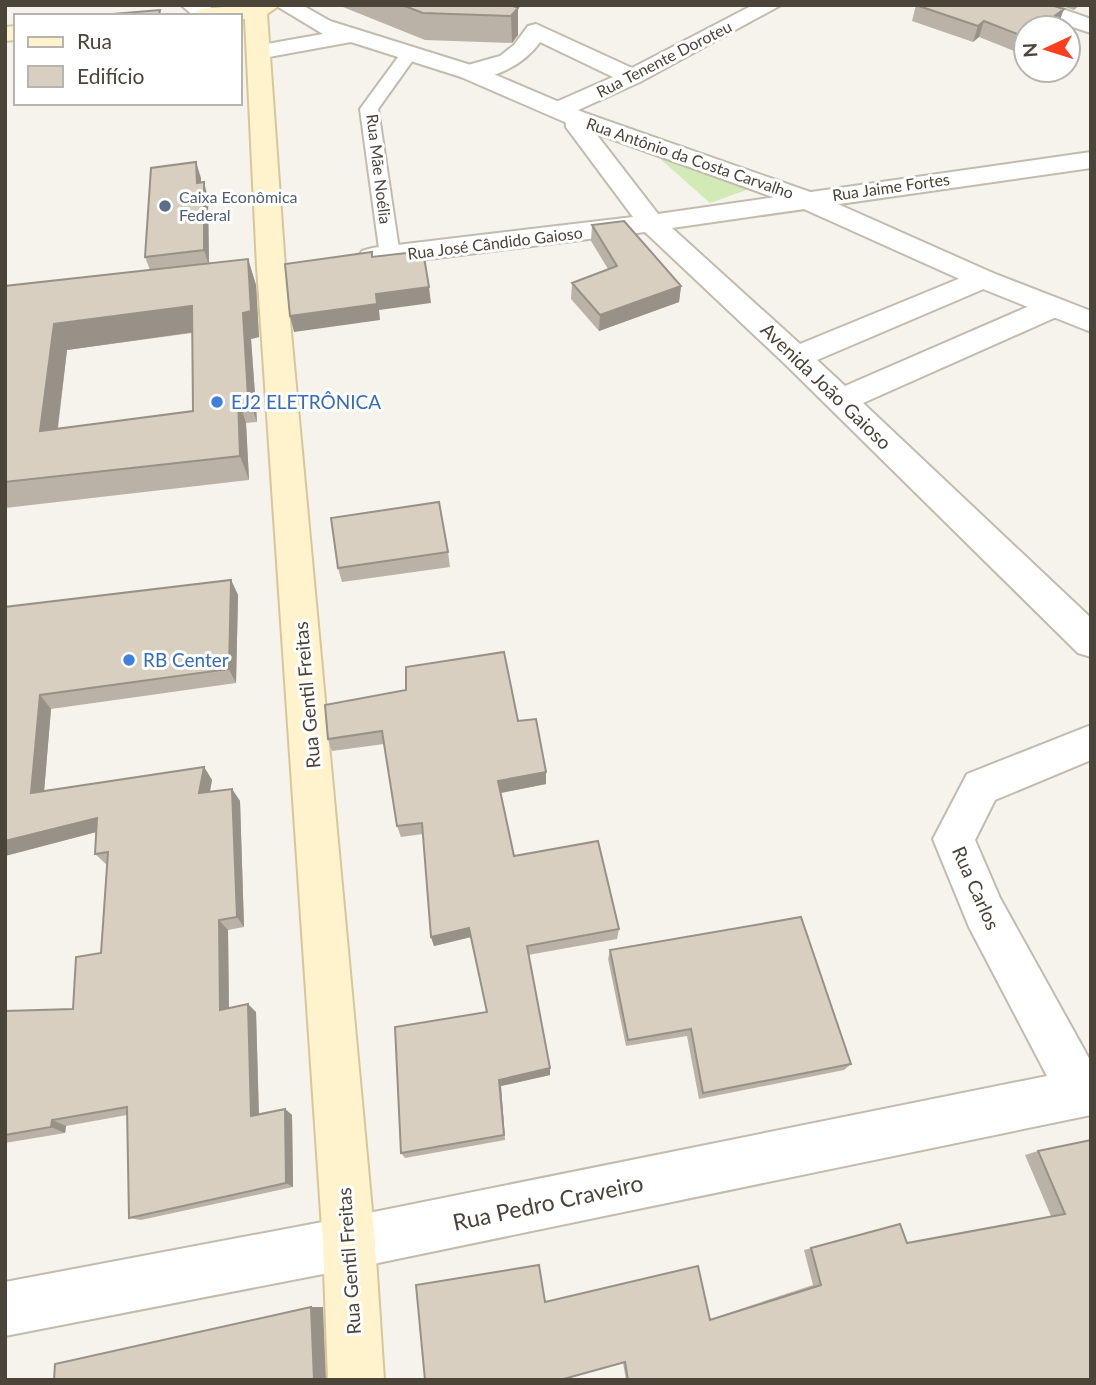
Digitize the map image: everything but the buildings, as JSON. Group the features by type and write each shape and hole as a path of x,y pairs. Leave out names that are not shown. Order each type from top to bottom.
{"main road":[{"path":"216,14 271,7"},
{"name":"Rua Gentil Freitas","path":"271,7 258,52 271,267 349,1243 356,1380"}],"street":[{"name":"Rua Tenente Doroteu","path":"567,114 770,5"},
{"path":"1029,5 1091,26"},
{"name":"Rua Antônio da Costa Carvalho","path":"271,7 322,26 469,72 567,114 804,199 1087,322"},
{"path":"469,72 512,61 525,51 536,31 632,77"},
{"path":"258,52 352,35"},
{"name":"Avenida João Gaioso","path":"567,114 651,223 842,400 1091,642"},
{"name":"Rua Jaime Fortes","path":"651,223 1091,160"},
{"name":"Rua José Cândido Gaioso","path":"351,260 651,223"},
{"path":"796,357 983,279"},
{"path":"842,400 1051,308"},
{"name":"Rua Carlos","path":"1087,1093 984,912 954,839 981,786 1091,742"},
{"name":"Rua Pedro Craveiro","path":"5,1309 349,1243 1087,1093"}],"lane":[{"name":"Rua Mãe Noélia","path":"390,256 369,109 410,54"}],"green space":[{"path":"656,155 752,188 710,203"}],"place":[{"name":"Caixa Econômica Federal","path":"165,206"},
{"name":"EJ2 ELETRÔNICA","path":"217,402"},
{"name":"RB Center","path":"129,660"}]}
